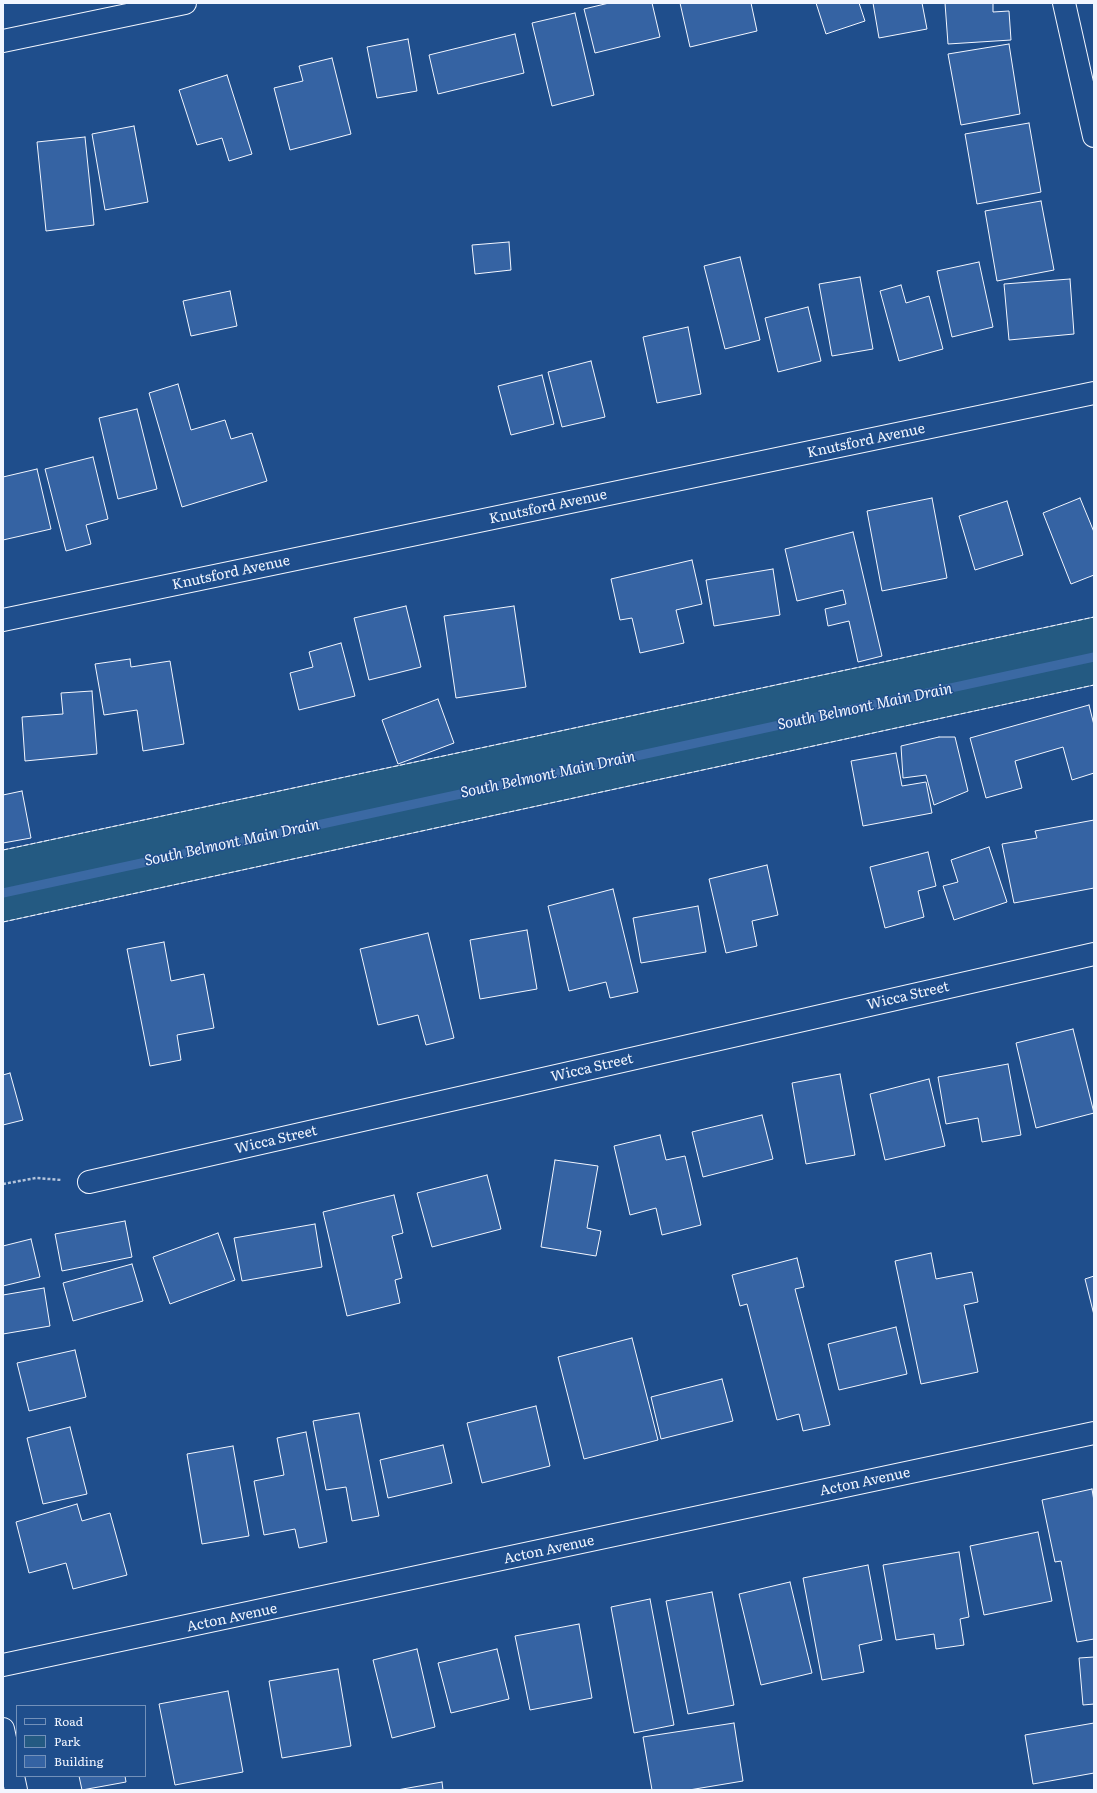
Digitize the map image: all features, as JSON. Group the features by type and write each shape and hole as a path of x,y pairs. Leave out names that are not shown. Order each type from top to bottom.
{"street":[{"path":"3,41 185,3"},
{"path":"1064,3 1094,136"},
{"name":"Knutsford Avenue","path":"3,620 1094,393"},
{"name":"Wicca Street","path":"89,1182 1094,954"},
{"name":"Acton Avenue","path":"3,1666 1094,1434"},
{"path":"3,1729 16,1790"}],"path":[{"path":"3,1184 36,1178 89,1182"}],"green space":[{"path":"1094,617 1094,685 3,922 3,850"}],"building":[{"path":"609,3 652,3 660,37 595,53 584,9"},
{"path":"680,3 751,3 757,31 690,47"},
{"path":"816,3 859,3 865,21 826,34"},
{"path":"873,3 922,3 927,29 879,38"},
{"path":"945,3 993,3 993,12 1009,11 1011,40 948,44"},
{"path":"575,13 594,95 552,106 532,23"},
{"path":"515,34 524,73 438,94 429,55"},
{"path":"408,39 417,91 377,98 367,47"},
{"path":"1009,44 1020,114 961,125 948,54"},
{"path":"332,58 351,134 290,150 274,88 303,81 299,66"},
{"path":"227,75 252,154 229,161 222,138 197,145 179,90"},
{"path":"1029,123 1041,192 977,204 965,134"},
{"path":"134,126 148,202 105,210 92,134"},
{"path":"85,137 94,225 46,231 37,142"},
{"path":"1041,201 1054,270 997,281 985,211"},
{"path":"509,242 511,270 475,274 472,245"},
{"path":"740,257 760,340 725,349 704,266"},
{"path":"979,262 993,327 952,337 937,271"},
{"path":"860,277 873,349 832,356 819,284"},
{"path":"1070,279 1074,334 1009,340 1004,284"},
{"path":"901,285 906,303 929,296 943,349 899,361 880,291"},
{"path":"230,291 237,326 191,336 183,301"},
{"path":"808,307 821,361 778,372 765,318"},
{"path":"688,327 701,394 657,403 643,337"},
{"path":"591,361 605,417 562,427 548,372"},
{"path":"542,375 554,424 511,435 498,386"},
{"path":"178,384 191,430 225,420 231,439 252,433 267,481 182,507 149,393"},
{"path":"137,409 157,489 118,499 99,418"},
{"path":"93,457 108,519 86,525 91,544 66,551 45,469"},
{"path":"37,469 51,529 3,540 3,477"},
{"path":"932,498 947,578 882,591 867,511"},
{"path":"1080,498 1094,532 1094,575 1071,584 1043,513"},
{"path":"1007,501 1023,555 975,570 959,516"},
{"path":"853,532 882,656 858,662 849,621 828,626 825,609 846,604 843,590 797,601 785,549"},
{"path":"692,560 702,604 676,610 684,643 640,653 632,618 620,620 611,579"},
{"path":"773,569 780,615 714,626 706,580"},
{"path":"406,606 421,667 369,680 354,618"},
{"path":"514,606 526,687 456,698 444,616"},
{"path":"341,643 355,696 299,710 290,673 313,667 309,652"},
{"path":"130,659 131,667 170,661 184,744 143,751 137,710 104,715 95,664"},
{"path":"92,691 97,754 25,761 22,717 63,714 61,693"},
{"path":"438,699 454,743 398,764 382,720"},
{"path":"1089,705 1094,725 1094,773 1072,780 1063,747 1015,761 1022,788 986,798 970,738"},
{"path":"939,737 955,737 968,791 934,805 926,775 903,778 901,746"},
{"path":"896,753 902,786 926,782 932,813 863,826 851,761"},
{"path":"22,791 31,838 3,843 3,795"},
{"path":"1094,820 1094,888 1014,903 1002,844 1037,838 1035,831"},
{"path":"989,847 1007,902 954,920 943,886 958,882 951,860"},
{"path":"928,852 936,886 918,891 924,917 885,928 870,867"},
{"path":"767,865 778,915 752,921 757,946 726,953 709,879"},
{"path":"613,889 638,992 610,998 606,982 569,991 548,906"},
{"path":"698,906 706,952 641,963 633,918"},
{"path":"527,930 537,989 480,999 470,940"},
{"path":"428,933 454,1038 426,1045 418,1015 378,1025 360,949"},
{"path":"164,942 171,981 204,974 214,1028 177,1035 181,1060 150,1066 127,949"},
{"path":"1073,1029 1094,1113 1036,1128 1016,1043"},
{"path":"1008,1064 1021,1135 982,1142 978,1118 946,1124 938,1077"},
{"path":"10,1073 23,1120 3,1125 3,1075"},
{"path":"840,1074 855,1155 806,1164 792,1083"},
{"path":"929,1079 945,1146 885,1160 870,1094"},
{"path":"762,1115 773,1159 703,1177 692,1132"},
{"path":"660,1135 666,1160 685,1156 701,1225 662,1235 656,1208 630,1215 614,1146"},
{"path":"555,1160 598,1166 587,1228 601,1231 596,1256 541,1247"},
{"path":"487,1175 501,1229 432,1247 417,1193"},
{"path":"394,1195 403,1233 392,1236 402,1278 395,1280 400,1303 347,1316 323,1212"},
{"path":"125,1221 132,1257 62,1271 55,1234"},
{"path":"315,1224 322,1267 242,1281 234,1238"},
{"path":"218,1233 235,1280 170,1304 153,1257"},
{"path":"31,1239 40,1277 3,1286 3,1246"},
{"path":"931,1253 936,1279 972,1272 978,1302 964,1305 978,1372 921,1384 895,1261"},
{"path":"797,1258 804,1287 795,1289 830,1425 803,1431 799,1414 777,1420 747,1304 740,1306 732,1275"},
{"path":"132,1264 143,1301 73,1321 63,1283"},
{"path":"1094,1276 1094,1315 1085,1279"},
{"path":"44,1288 50,1326 3,1334 3,1295"},
{"path":"896,1327 907,1374 839,1390 828,1344"},
{"path":"632,1338 658,1440 584,1459 558,1357"},
{"path":"75,1350 86,1397 29,1411 17,1363"},
{"path":"722,1379 733,1421 661,1439 651,1397"},
{"path":"536,1406 550,1466 482,1483 467,1423"},
{"path":"359,1413 379,1516 352,1521 346,1487 326,1490 313,1421"},
{"path":"70,1427 87,1494 43,1504 27,1438"},
{"path":"306,1432 327,1542 299,1548 295,1529 264,1535 254,1481 284,1475 277,1438"},
{"path":"443,1445 452,1483 388,1498 380,1460"},
{"path":"233,1446 249,1536 202,1544 187,1454"},
{"path":"1092,1489 1094,1501 1094,1639 1077,1642 1061,1561 1055,1562 1042,1500"},
{"path":"77,1504 82,1521 110,1513 127,1575 73,1589 66,1563 29,1573 16,1522"},
{"path":"1038,1532 1052,1601 984,1615 970,1546"},
{"path":"959,1552 969,1617 960,1619 964,1645 936,1649 934,1634 896,1640 883,1565"},
{"path":"868,1565 882,1640 859,1645 864,1672 822,1680 803,1578"},
{"path":"790,1582 812,1673 761,1685 739,1594"},
{"path":"712,1592 734,1705 688,1714 666,1601"},
{"path":"650,1599 674,1725 634,1733 611,1607"},
{"path":"579,1624 592,1698 530,1710 515,1636"},
{"path":"417,1649 435,1727 392,1738 373,1660"},
{"path":"497,1649 509,1699 451,1713 438,1663"},
{"path":"1094,1657 1094,1704 1083,1705 1079,1658"},
{"path":"338,1669 351,1746 282,1758 269,1681"},
{"path":"228,1691 243,1772 175,1785 159,1704"},
{"path":"734,1723 743,1781 689,1790 652,1790 643,1737"},
{"path":"1094,1723 1094,1773 1033,1784 1025,1735"},
{"path":"79,1777 125,1777 126,1782 82,1790"},
{"path":"442,1782 443,1790 397,1790"}],"waterway":[{"name":"South Belmont Main Drain","path":"3,893 1094,657"}],"fence":[{"path":"3,850 1094,617"},
{"path":"3,922 1094,685"}]}
